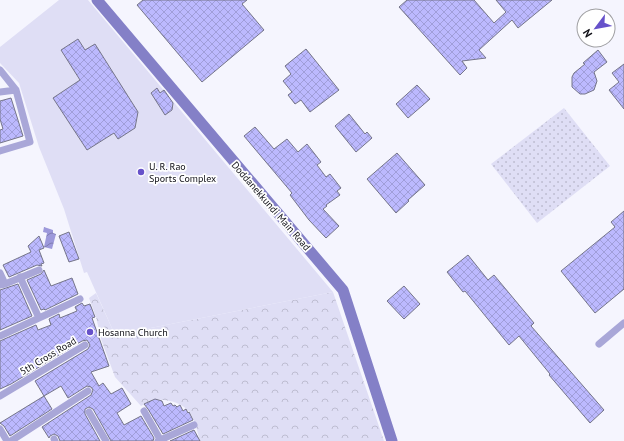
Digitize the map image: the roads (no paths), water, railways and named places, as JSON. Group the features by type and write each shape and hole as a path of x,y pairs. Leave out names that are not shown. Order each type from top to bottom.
{"street":[{"name":"Doddanekkundi Main Road","path":"97,0 343,290 392,441"},
{"path":"0,70 16,90 30,142 0,152"},
{"path":"0,92 16,90"},
{"path":"0,273 2,284 39,270"},
{"path":"20,277 39,318"},
{"path":"0,336 80,299"},
{"path":"599,344 624,323"},
{"name":"5th Cross Road","path":"0,396 85,345"},
{"path":"11,441 88,391"},
{"path":"144,411 160,441 194,425"},
{"path":"89,412 106,441"},
{"path":"0,429 7,441"}],"water":[{"path":"44,227 53,230 53,233 56,234 52,249 44,247 47,233 43,232"}],"place":[{"name":"U. R. Rao Sports Complex","path":"141,172"},
{"name":"Hosanna Church","path":"90,332"}]}
